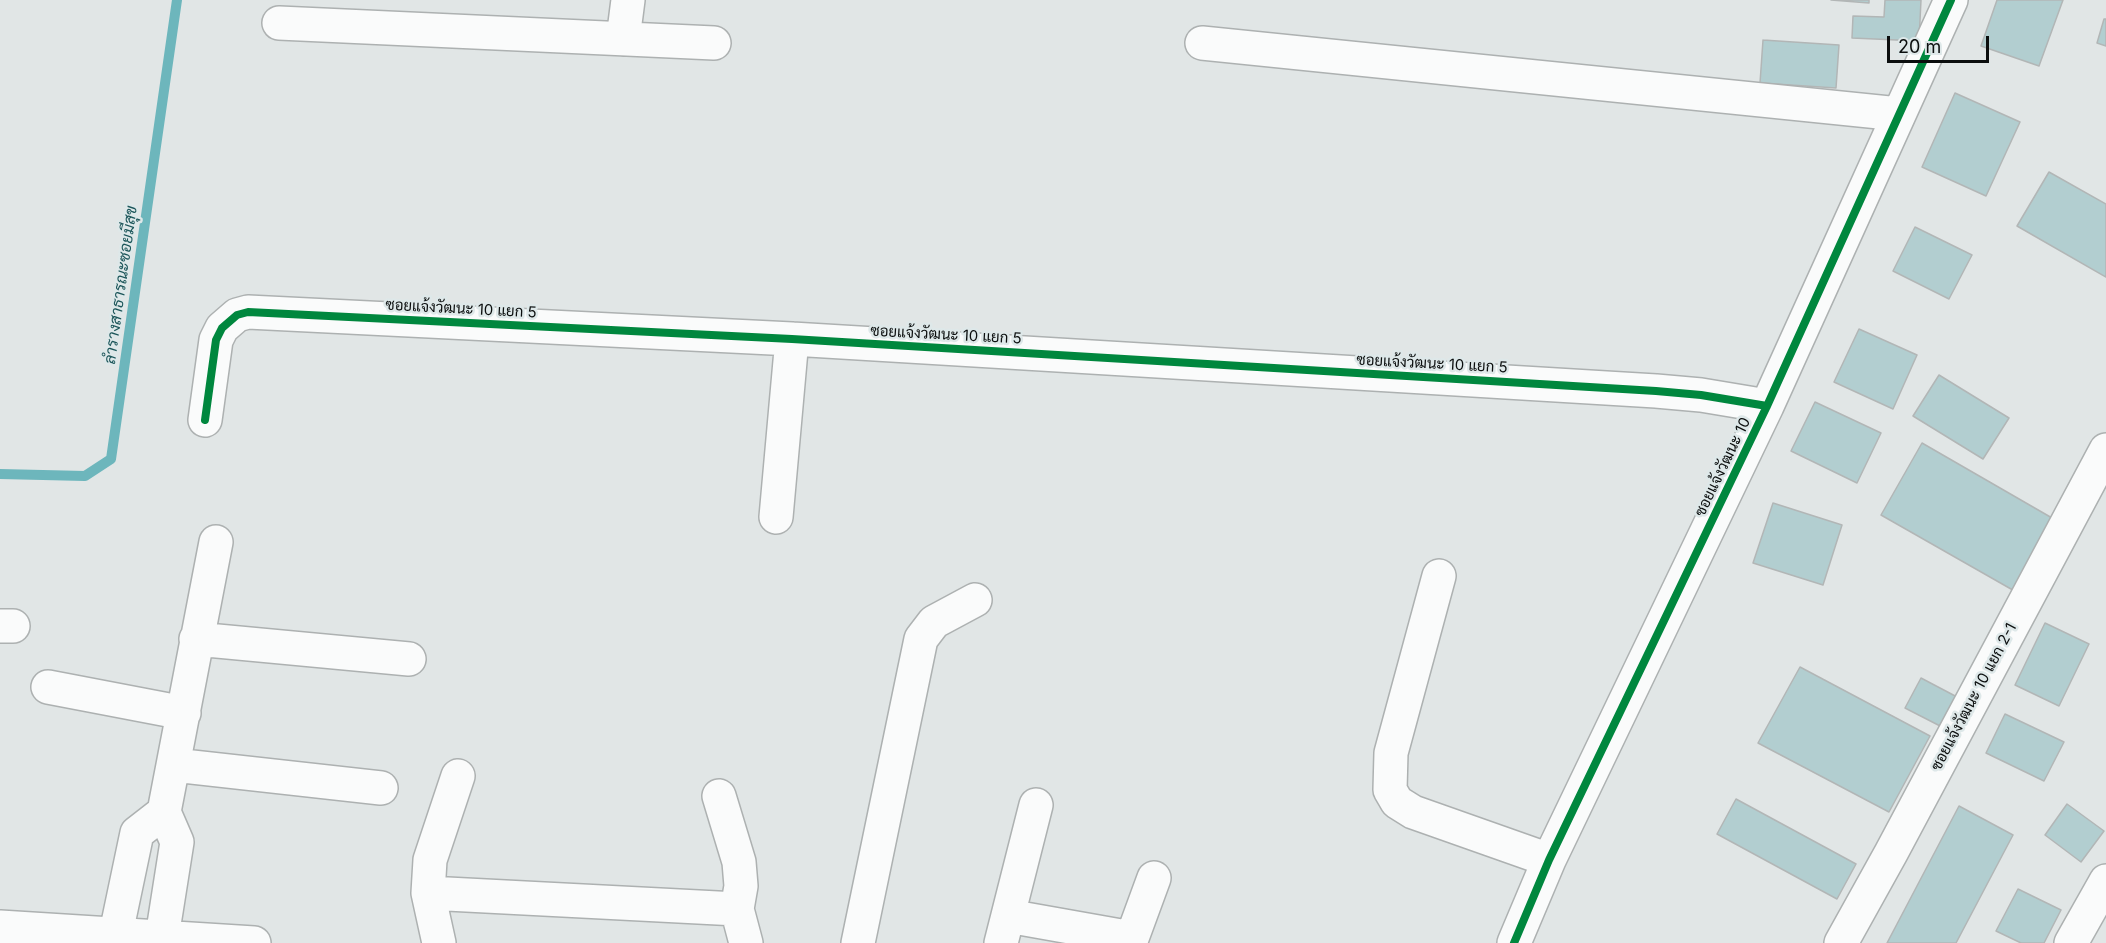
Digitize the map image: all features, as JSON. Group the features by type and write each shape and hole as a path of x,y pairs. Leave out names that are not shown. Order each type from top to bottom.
{"street":[{"path":"623,39 628,0"},
{"name":"ซอยแจ้งวัฒนะ 10","path":"1514,943 1549,860 1767,406 1951,0"},
{"path":"279,23 714,43"},
{"path":"1202,43 1899,114"},
{"name":"ซอยแจ้งวัฒนะ 10 แยก 5","path":"205,420 216,340 222,328 237,315 248,312 792,339 1656,391 1701,395 1767,406"},
{"path":"776,517 792,339"},
{"name":"ซอยแจ้งวัฒนะ 10 แยก 2-1","path":"1841,943 2106,450"},
{"path":"162,937 177,842 164,812 216,542"},
{"path":"1439,576 1391,753 1390,790 1397,802 1413,813 1549,860"},
{"path":"858,943 921,639 934,622 975,600"},
{"path":"196,639 409,659"},
{"path":"48,687 183,712"},
{"path":"174,765 381,788"},
{"path":"439,943 428,892 430,860 458,776"},
{"path":"719,796 739,862 741,886 737,909 746,943"},
{"path":"1036,805 1004,930 1131,940 1154,878"},
{"path":"101,936 138,833 164,812"},
{"path":"2071,943 2106,881"},
{"path":"428,892 737,909"},
{"path":"0,927 101,936 254,943"}],"building":[{"path":"1831,0 1869,0 1869,3"},
{"path":"1885,0 1921,0 1919,41 1852,38 1853,16 1884,17"},
{"path":"1997,0 2063,0 2039,66 1981,46"},
{"path":"2104,19 2106,19 2106,46 2097,43"},
{"path":"1763,40 1839,45 1836,88 1760,83"},
{"path":"1955,93 2020,122 1986,196 1922,167"},
{"path":"2049,172 2106,204 2106,277 2017,226"},
{"path":"1915,227 1972,255 1949,299 1893,271"},
{"path":"1859,329 1917,355 1893,409 1834,382"},
{"path":"1939,375 2009,418 1983,459 1913,416"},
{"path":"1815,402 1881,433 1857,483 1791,451"},
{"path":"1922,443 2059,522 2018,593 1881,515"},
{"path":"1773,503 1842,525 1823,585 1753,563"},
{"path":"2045,623 2089,644 2059,706 2015,685"},
{"path":"1800,667 1930,736 1889,812 1758,743"},
{"path":"1921,678 1959,698 1944,728 1905,708"},
{"path":"2005,714 2064,742 2044,781 1986,753"},
{"path":"1736,799 1856,864 1837,899 1717,834"},
{"path":"2067,804 2104,831 2081,862 2045,835"},
{"path":"1959,806 2013,835 1956,943 1887,943"},
{"path":"2018,889 2061,910 2044,943 2021,943 1996,931"}],"waterway":[{"name":"ลำรางสาธารณะซอยมีสุข","path":"0,474 85,476 111,459 177,0"}],"cycle path":[{"path":"1514,943 1549,860 1767,406 1951,0"},
{"path":"205,420 216,340 222,328 237,315 248,312 792,339 1656,391 1701,395 1767,406"}]}
